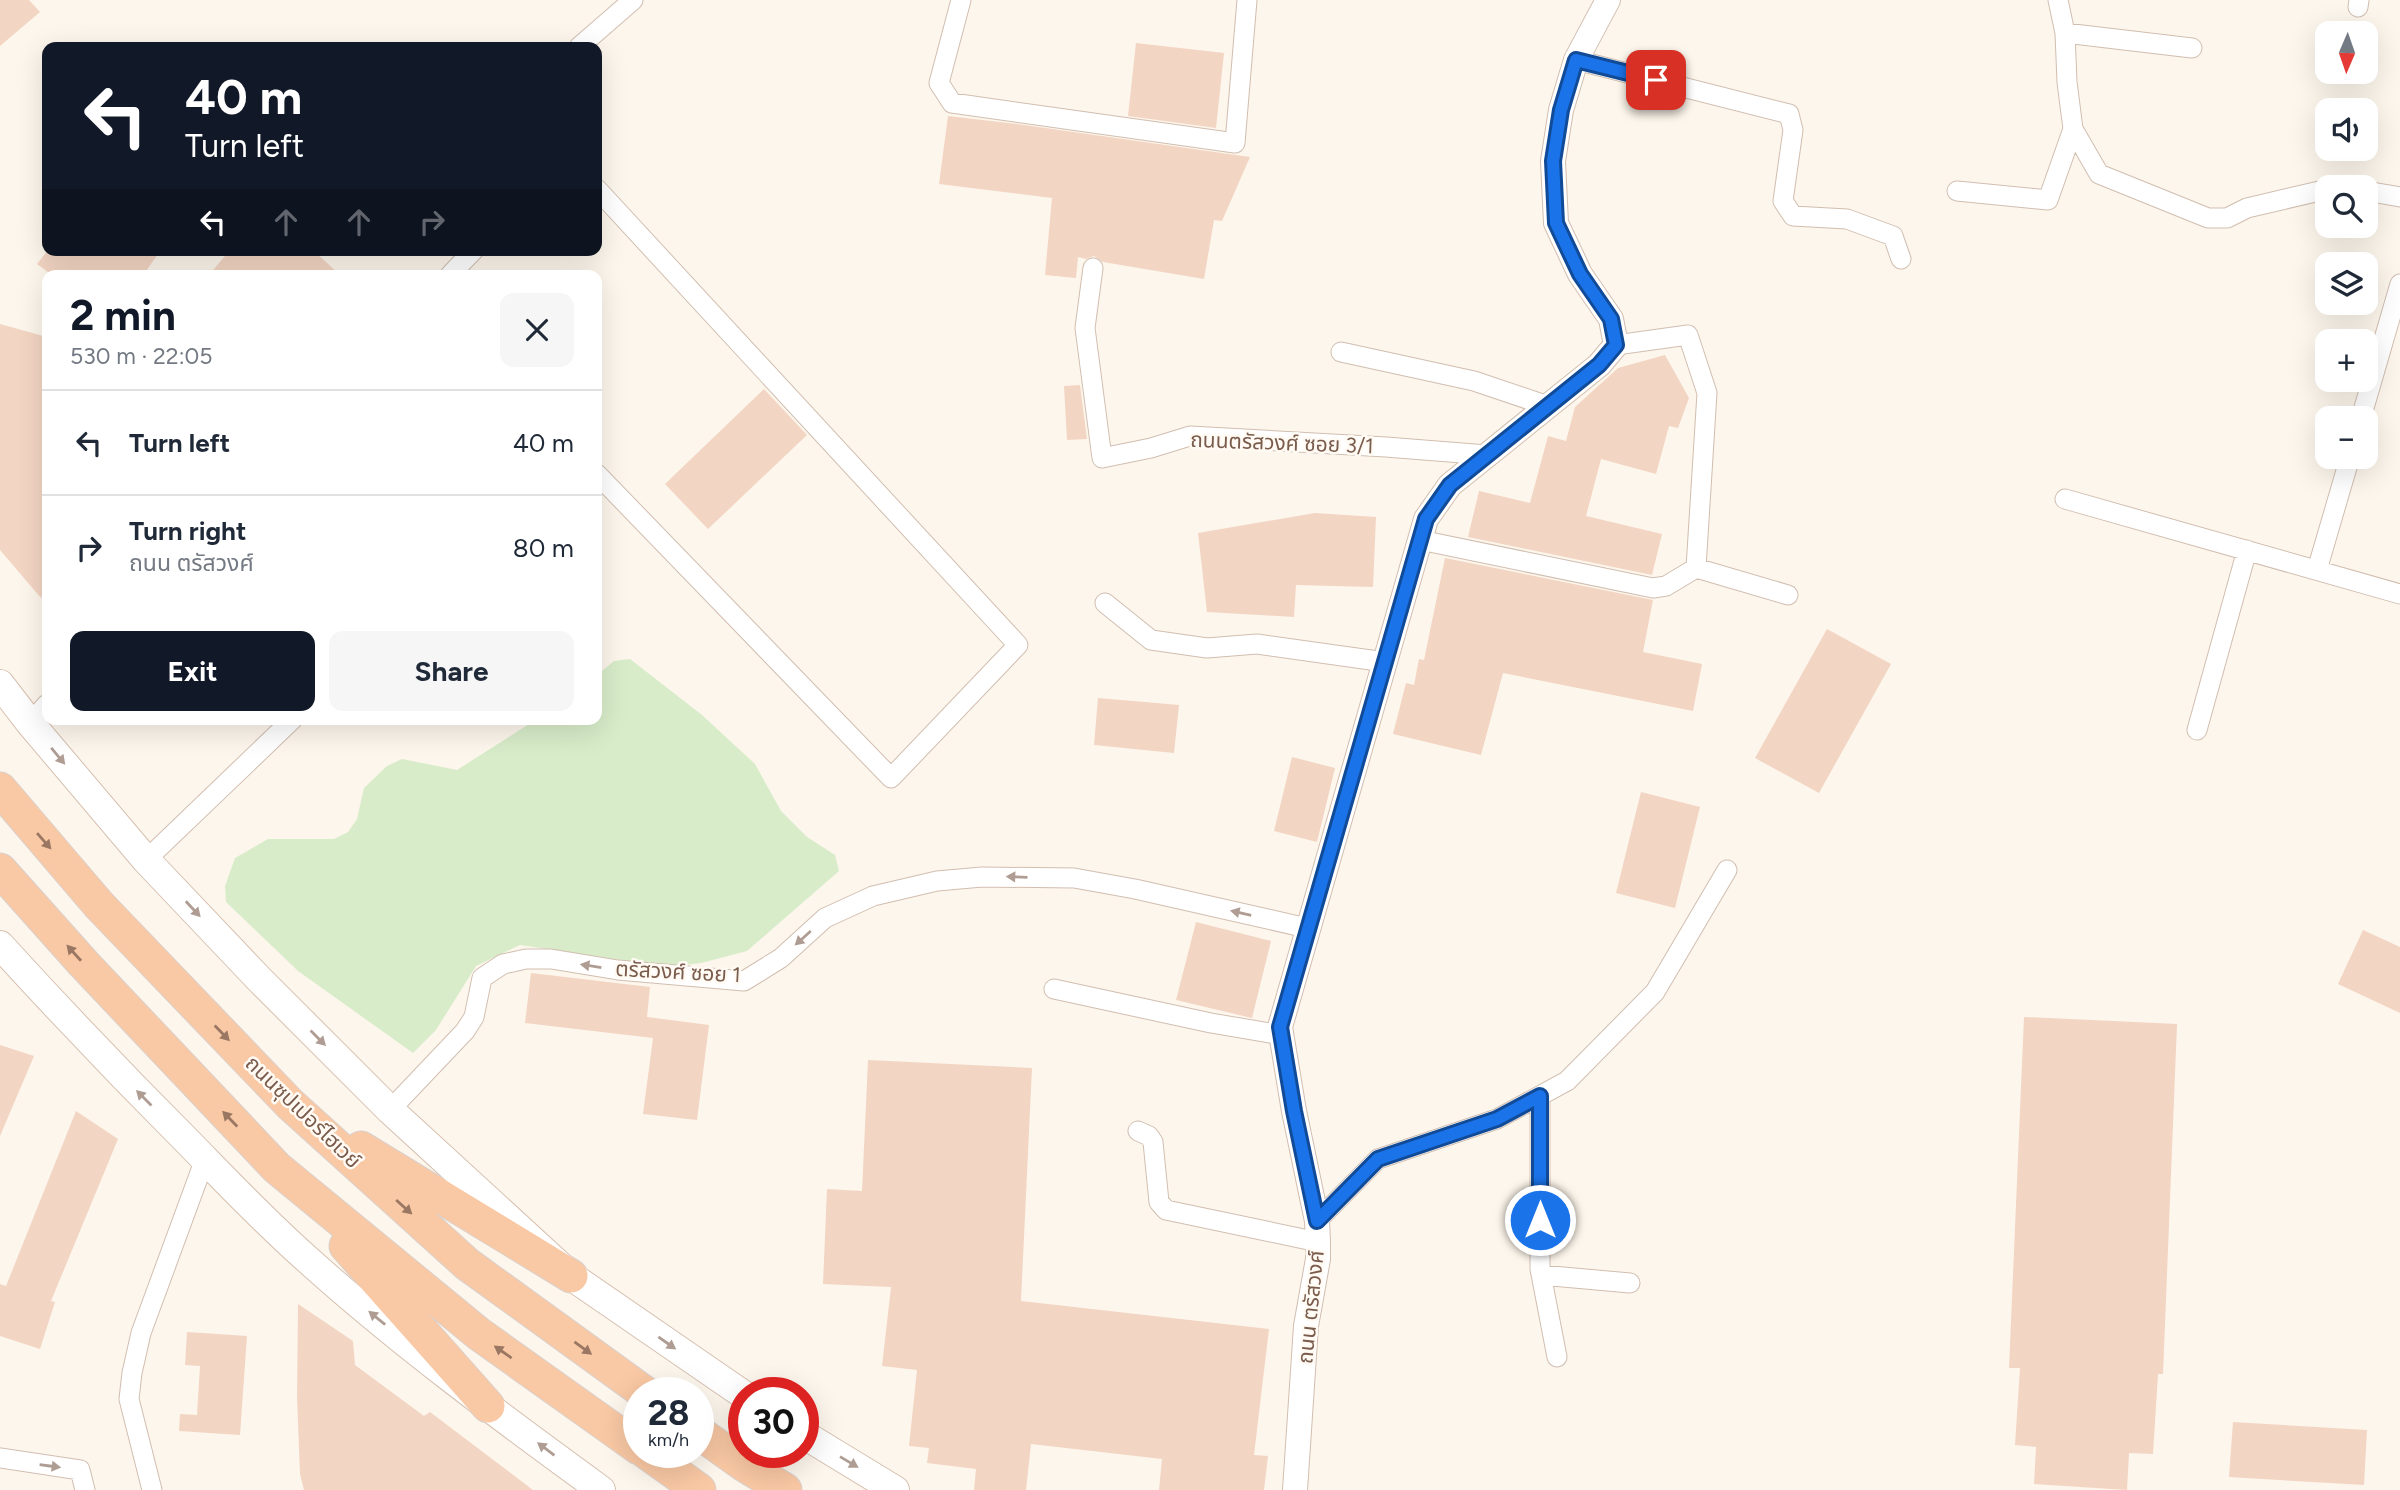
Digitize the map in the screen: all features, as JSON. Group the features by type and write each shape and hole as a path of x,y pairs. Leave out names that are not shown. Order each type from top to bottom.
{"highway":[{"name":"ถนนซุปเปอร์ไฮเวย์","path":"0,789 99,905 290,1104 467,1264 623,1377"},
{"path":"0,870 84,964 277,1168 488,1406"},
{"path":"290,1104 571,1276"},
{"path":"277,1168 479,1334 623,1437"},
{"path":"714,1443 785,1490"},
{"path":"668,1468 699,1490"}],"main road":[{"path":"0,684 38,713"},
{"path":"47,725 146,860 259,979 390,1110 571,1276 728,1384"},
{"path":"0,945 80,1033 308,1260 377,1319 601,1490"},
{"path":"819,1444 895,1490"}],"street":[{"path":"585,42 633,0"},
{"path":"961,0 939,83 952,103 1235,143 1247,0"},
{"path":"1608,0 1576,60 1561,110 1553,161 1556,223 1580,274 1611,319 1616,345 1688,335 1707,393 1696,568"},
{"path":"2058,0 2065,33 2073,130 2099,174 2208,218 2227,218 2247,208 2315,192"},
{"path":"2065,33 2192,48"},
{"path":"1576,60 1789,114 1793,130 1783,201 1793,216 1847,219 1893,236 1901,259"},
{"path":"1957,191 2048,201 2073,130"},
{"path":"2378,193 2400,197"},
{"path":"602,194 1018,645 891,778 602,479"},
{"path":"455,270 468,256"},
{"name":"ถนนตรัสวงศ์ ซอย 3/1","path":"1093,268 1085,328 1102,458 1151,448 1190,436 1487,455"},
{"path":"2364,406 2400,284"},
{"name":"ถนน ตรัสวงศ์","path":"1295,1490 1306,1326 1318,1259 1317,1231 1280,1027 1307,928 1426,519 1450,485 1599,365 1616,345"},
{"path":"1340,352 1474,381 1548,406"},
{"path":"2316,570 2346,469"},
{"path":"2065,499 2400,594"},
{"path":"1420,540 1653,588 1666,586 1696,568 1788,595"},
{"path":"2197,730 2247,550"},
{"path":"1105,603 1151,640 1207,648 1257,644 1385,662"},
{"path":"146,860 287,725"},
{"path":"1138,1131 1149,1136 1153,1142 1159,1202 1166,1210 1317,1231 1378,1159 1497,1119 1567,1081 1655,992 1727,870"},
{"name":"ตรัสวงศ์ ซอย 1","path":"390,1110 465,1031 474,1017 482,978 503,964 526,958 551,959 618,970 744,981 781,958 825,918 873,896 937,881 1006,876 1074,878 1307,928"},
{"path":"1054,989 1211,1023 1281,1035"},
{"path":"1540,1096 1541,1275 1557,1357"},
{"path":"152,1490 129,1399 132,1373 142,1333 205,1159"},
{"path":"1541,1275 1630,1283"},
{"path":"0,1458 80,1470 85,1490"}],"green space":[{"path":"630,659 702,715 755,764 781,811 807,837 835,855 839,871 747,951 701,963 670,967 520,945 476,966 436,1030 413,1053 298,971 226,902 225,886 235,858 268,839 334,839 348,832 357,819 364,788 387,766 402,759 457,770 528,725 602,725 602,671 614,661"}],"building":[{"path":"0,0 29,0 40,12 0,46"},
{"path":"1136,43 1224,53 1216,128 1128,116"},
{"path":"948,116 1250,157 1222,221 1214,220 1204,279 1103,262 1094,256 1086,259 1078,257 1076,278 1045,275 1052,198 939,184"},
{"path":"43,256 157,256 147,270 45,270 37,264"},
{"path":"225,256 319,256 335,270 213,270"},
{"path":"0,324 42,336 41,598 0,550"},
{"path":"1665,355 1689,398 1678,428 1669,426 1656,474 1601,459 1586,516 1662,534 1652,575 1468,537 1479,491 1530,503 1548,436 1566,441 1575,407 1618,368"},
{"path":"1080,385 1087,439 1067,440 1064,386"},
{"path":"764,389 807,435 708,529 665,484"},
{"path":"1315,513 1376,517 1373,587 1296,585 1294,617 1207,612 1198,533"},
{"path":"1445,558 1653,600 1643,652 1702,664 1693,711 1503,673 1481,755 1393,734 1406,683 1414,685 1419,659 1424,660"},
{"path":"1827,629 1891,664 1819,793 1755,758"},
{"path":"1098,698 1179,705 1174,753 1094,745"},
{"path":"1292,757 1335,768 1317,842 1274,831"},
{"path":"1641,792 1700,807 1675,908 1616,893"},
{"path":"1196,922 1271,941 1252,1018 1176,1000"},
{"path":"2363,930 2400,947 2400,1013 2338,984"},
{"path":"531,973 650,987 647,1017 709,1025 697,1120 643,1114 653,1038 525,1023"},
{"path":"2024,1017 2177,1024 2163,1374 2158,1374 2153,1454 2129,1453 2127,1490 2034,1484 2036,1447 2015,1445 2020,1368 2009,1368"},
{"path":"0,1045 34,1056 0,1136"},
{"path":"868,1060 1032,1068 1021,1301 1269,1329 1254,1455 1268,1456 1264,1490 1159,1490 1162,1459 1031,1444 1026,1490 974,1490 976,1469 927,1463 929,1448 909,1446 917,1370 882,1366 891,1287 823,1284 827,1189 862,1191"},
{"path":"76,1111 118,1139 51,1301 55,1302 40,1349 0,1336 0,1284 6,1286"},
{"path":"298,1304 353,1341 355,1365 424,1416 430,1412 533,1490 304,1490 300,1474 297,1397"},
{"path":"187,1332 247,1336 240,1435 179,1431 180,1414 197,1415 200,1366 185,1365"},
{"path":"2233,1422 2367,1430 2364,1485 2229,1477"}],"route":[{"path":"1540,1220 1540,1096 1497,1119 1378,1159 1317,1221 1280,1027 1426,519 1450,485 1599,365 1616,345 1611,319 1580,274 1556,223 1553,161 1561,110 1576,60 1656,80"}]}
